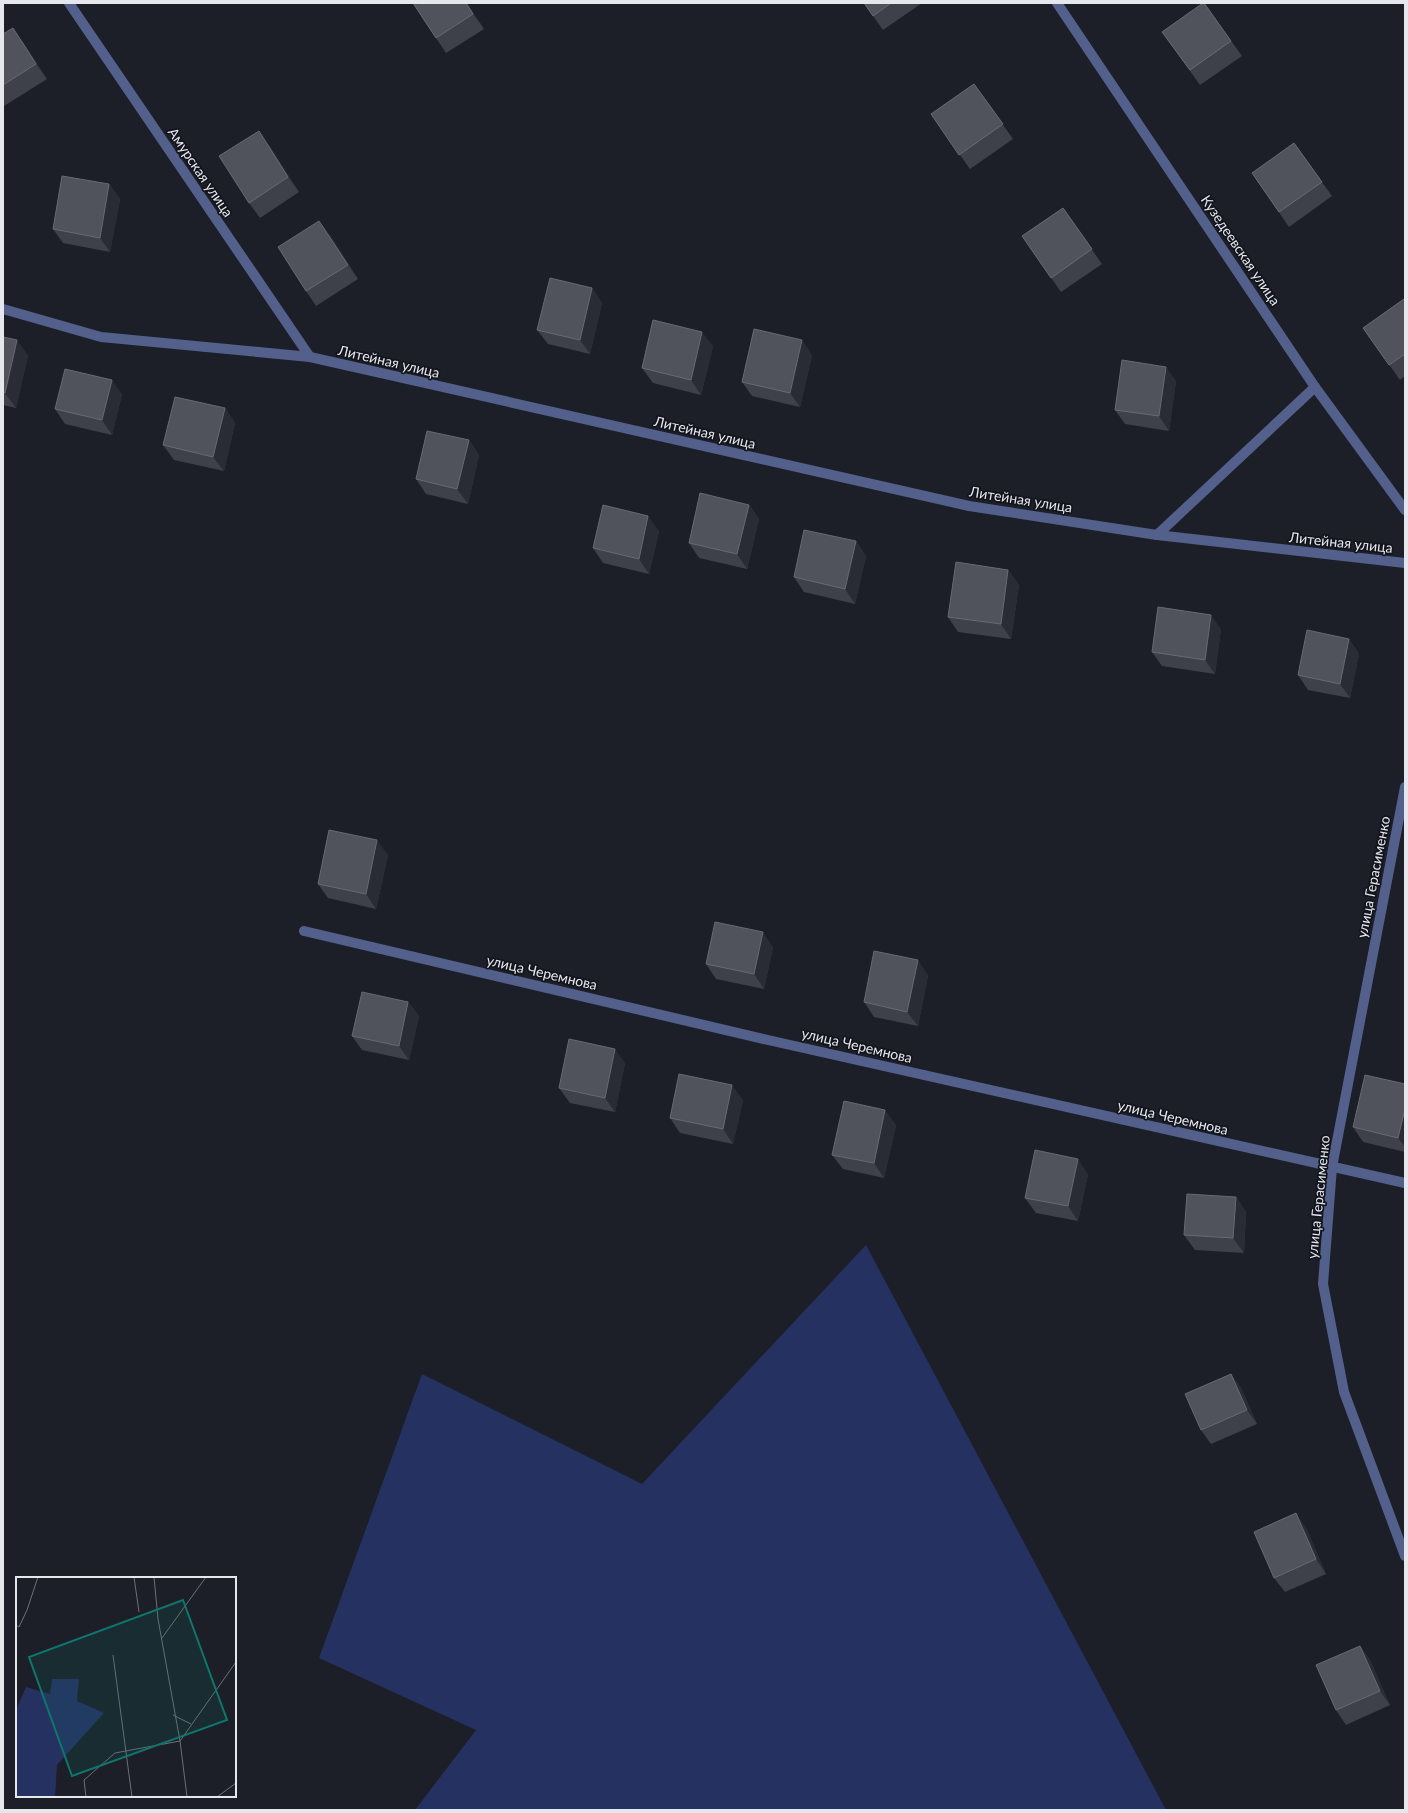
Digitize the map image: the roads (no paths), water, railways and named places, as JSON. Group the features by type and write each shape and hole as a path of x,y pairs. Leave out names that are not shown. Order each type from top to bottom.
{"street":[{"name":"Амурская улица","path":"69,3 310,357"},
{"name":"Кузедеевская улица","path":"1057,3 1315,387 1405,510"},
{"name":"Литейная улица","path":"3,309 101,337 310,357 969,506 1157,535 1405,563"},
{"path":"1157,535 1315,387"},
{"name":"улица Герасименко","path":"1405,787 1332,1167 1323,1284 1344,1392 1405,1556"},
{"name":"улица Черемнова","path":"304,931 768,1040 1405,1183"}]}
